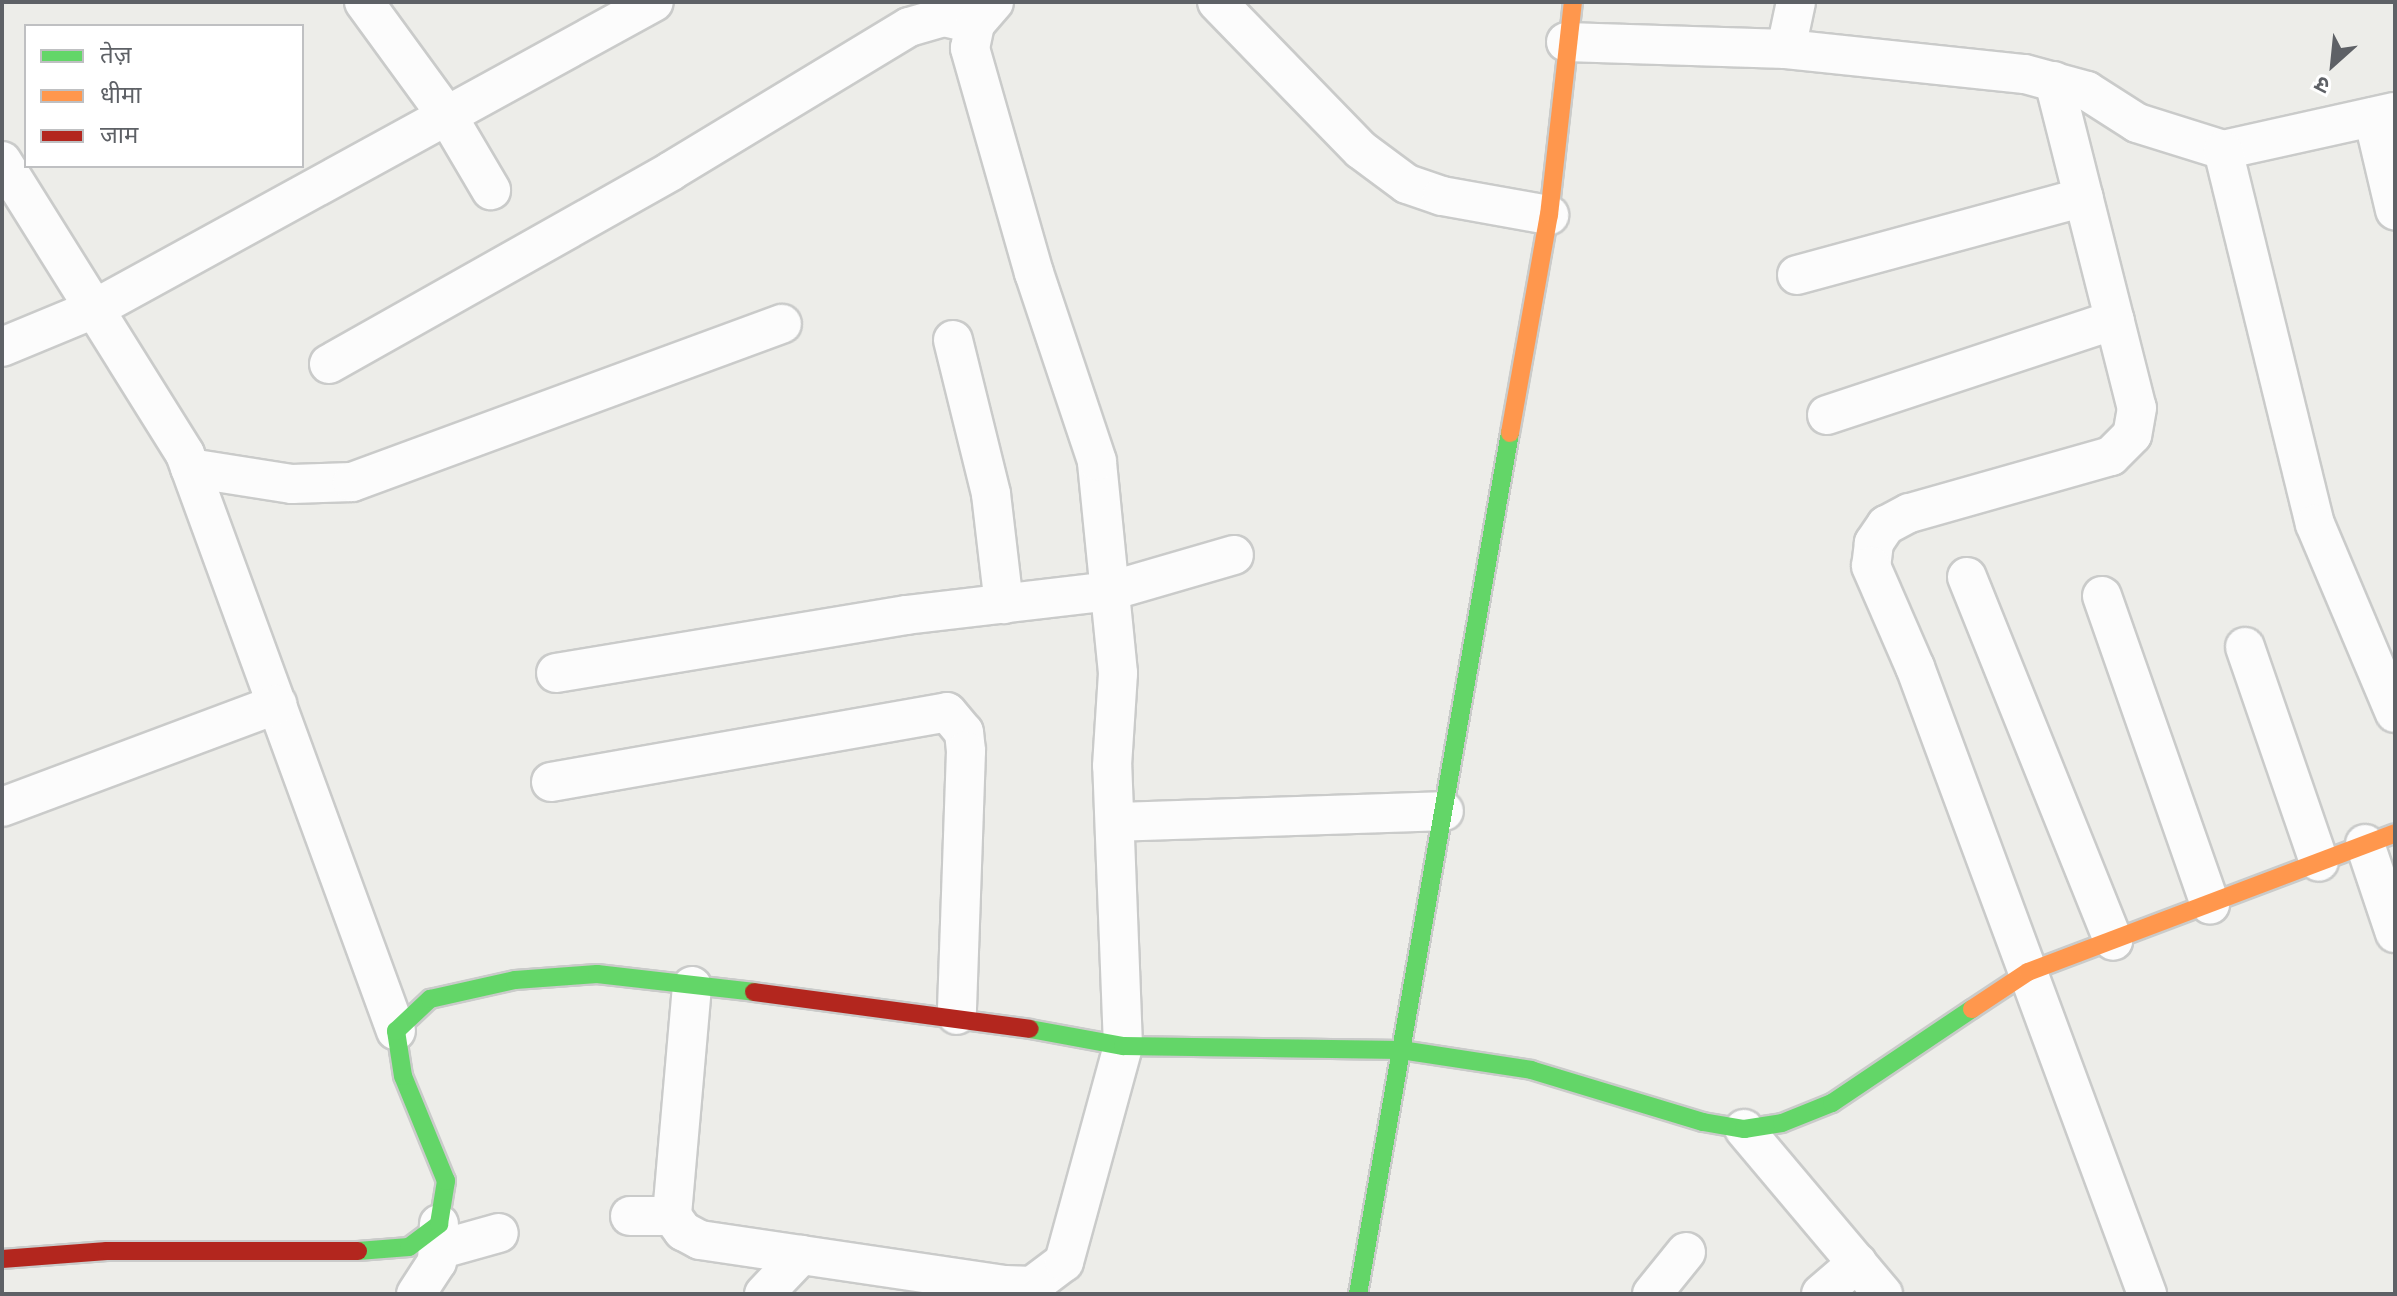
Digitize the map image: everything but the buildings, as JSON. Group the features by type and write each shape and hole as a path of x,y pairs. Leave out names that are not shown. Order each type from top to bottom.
{"street":[{"path":"2,347 96,308 654,2"},
{"path":"1217,2 1361,150 1407,184 1442,196 1549,215"},
{"path":"1358,1294 1549,215 1566,42 1573,2"},
{"path":"1786,49 1796,2"},
{"path":"374,5 448,117 491,190"},
{"path":"329,364 671,171 909,27 944,17 985,13 970,48 1034,273 1097,461 1118,673 1115,822 1123,1046 1071,1248 1054,1272 1023,1290 700,1240 683,1231 672,1216 692,986"},
{"path":"1566,42 1786,49 2054,81 2087,91 2137,123 2223,150 2384,114 2395,210"},
{"path":"2054,81 2137,408 2132,435 2111,456 1909,513 1886,525 1873,555 1880,591 1915,667 2147,1294"},
{"path":"2223,150 2315,524 2395,713"},
{"path":"2,161 96,308 190,468 277,704 396,1031 403,1076 446,1181 437,1262 416,1294"},
{"path":"1797,275 2084,197"},
{"path":"1827,415 2115,320"},
{"path":"190,468 292,484 352,482 782,324"},
{"path":"953,340 991,494 1004,604"},
{"path":"556,673 1004,604 1110,591 1234,555"},
{"path":"1967,577 2113,941"},
{"path":"2102,596 2210,905"},
{"path":"2245,647 2319,862"},
{"path":"2,807 277,704"},
{"path":"551,782 947,712 964,732 966,751 957,1015"},
{"path":"1115,822 1444,811"},
{"path":"396,1031 430,999 515,980 597,974 957,1015 1123,1046 1401,1050 1531,1070 1667,1113 1744,1129 1782,1123 1832,1103 2028,972 2380,839 2395,933"},
{"path":"1744,1129 1883,1294"},
{"path":"630,1216 672,1216"},
{"path":"2,1259 107,1251 380,1250 409,1247 438,1237 499,1233"},
{"path":"1652,1294 1686,1252"},
{"path":"764,1294 801,1255"},
{"path":"1821,1294 1857,1263"}],"traffic: fast":[{"path":"1358,1294 1510,433"},
{"path":"358,1251 409,1247 439,1224 446,1181 403,1076 396,1031 430,999 515,980 597,974 754,992"},
{"path":"1030,1029 1123,1046 1401,1050 1531,1070 1703,1122 1744,1129 1782,1123 1832,1103 1972,1009"}],"traffic: slow":[{"path":"1510,433 1549,215 1573,2"},
{"path":"1972,1009 2028,972 2395,833"}],"traffic: jam":[{"path":"754,992 1030,1029"},
{"path":"2,1259 107,1251 358,1251"}]}
